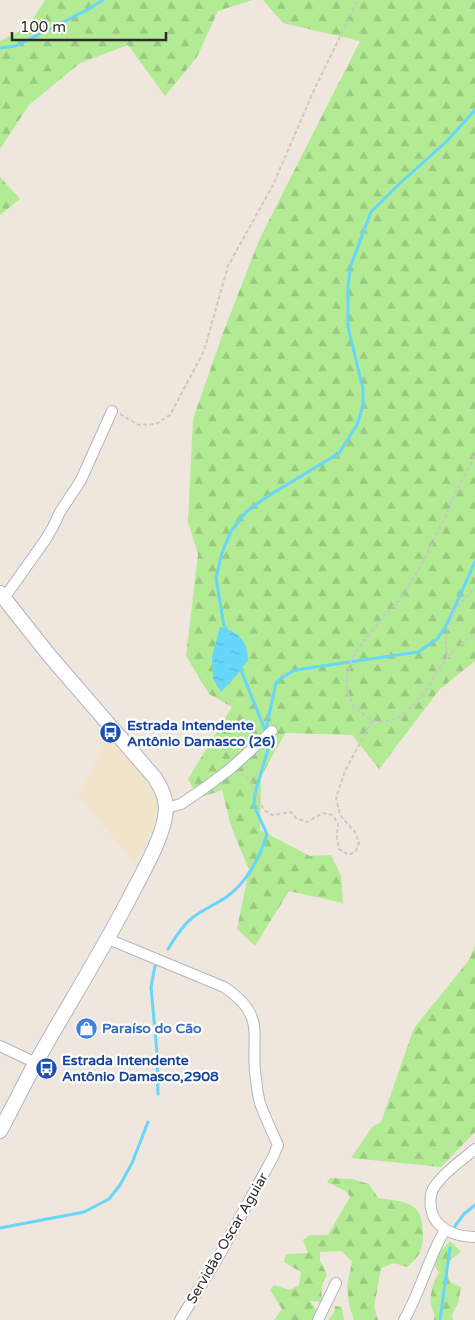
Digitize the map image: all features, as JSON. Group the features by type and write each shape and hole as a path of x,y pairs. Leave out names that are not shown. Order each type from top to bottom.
{"main road":[{"path":"0,1131 108,938 154,848 162,829 167,808 162,789 147,767 49,655 2,596"}],"street":[{"path":"2,596 46,539 60,512 81,480 112,411"},
{"path":"167,808 190,799 230,769 272,731"},
{"name":"Servidão Oscar Aguiar","path":"108,938 224,987 244,1003 251,1012 254,1024 255,1077 260,1105 278,1145 218,1256 180,1320"},
{"path":"0,1046 36,1064"},
{"path":"475,1149 443,1178 432,1191 430,1201 432,1214 437,1224 453,1234 475,1237"},
{"path":"404,1320 413,1305 436,1244 445,1230"},
{"path":"318,1320 336,1283"}],"path":[{"path":"112,411 139,425 156,424 170,415 204,351 228,266 272,185 314,90 358,0"},
{"path":"475,456 453,497 432,544 403,596 368,636 351,662 347,677 347,691 354,707 372,721 383,722 398,718 414,705 438,670 458,646 475,632"},
{"path":"448,658 446,643 450,621 457,607 475,589"},
{"path":"230,769 250,780 264,810 272,815 291,812 296,818 307,822 323,813 332,815 338,823 337,837 339,849 349,855 356,851 359,843 355,832 340,815 336,798 345,771 372,721"}],"shaded area":[{"path":"107,737 148,773 155,785 159,803 153,826 144,848 134,863 78,795"}],"green space":[{"path":"45,0 253,0 218,11 197,57 165,96 128,45 80,63 29,105 0,149 0,41 28,27"},
{"path":"263,0 475,0 475,661 440,689 379,769 352,735 285,733 261,777 260,830 310,856 331,855 341,876 343,903 289,891 255,946 237,929 249,870 231,826 222,790 199,798 188,779 232,707 209,694 186,656 198,554 188,522 193,419 223,333 260,238 360,41 283,23"},
{"path":"0,177 20,199 0,215"},
{"path":"475,945 475,1132 441,1167 351,1158 372,1127 381,1122 414,1028 469,960"},
{"path":"330,1178 352,1179 369,1184 378,1198 402,1202 415,1208 422,1223 422,1248 407,1267 394,1263 381,1268 374,1307 378,1320 354,1320 349,1305 347,1286 352,1262 342,1251 320,1252 320,1260 327,1275 322,1288 322,1302 310,1301 321,1317 320,1320 274,1320 282,1309 270,1290 274,1285 290,1290 299,1285 301,1272 284,1262 286,1254 308,1253 303,1240 310,1235 328,1235 350,1197 347,1192 327,1182"},
{"path":"450,1241 461,1252 449,1262 447,1267 450,1282 461,1287 458,1303 452,1315 453,1320 434,1320 431,1297 434,1283 439,1273 432,1261"},
{"path":"335,1306 342,1307 344,1320 328,1320 334,1313"}],"water":[{"path":"220,627 241,638 246,647 248,660 221,692 213,679 212,657"}],"waterway":[{"path":"0,48 16,46 103,0"},
{"path":"226,631 216,578 222,553 231,531 246,512 265,498 339,453 357,425 363,406 363,389 348,327 348,286 351,265 371,212 447,141 475,110"},
{"path":"266,729 276,683 295,670 418,652 437,639 446,626 475,562"},
{"path":"239,665 265,730"},
{"path":"168,949 188,921 233,892 246,878 256,861 267,834 254,806 255,793 270,743"},
{"path":"155,966 151,987 157,1053 158,1094"},
{"path":"0,1228 84,1212 109,1199 120,1185 132,1163 148,1122"},
{"path":"455,1226 464,1214 475,1205"},
{"path":"440,1320 450,1248"}],"place":[{"name":"Estrada Intendente Antônio Damasco (26)","path":"111,733"},
{"name":"Paraíso do Cão","path":"86,1028"},
{"name":"Estrada Intendente Antônio Damasco,2908","path":"46,1068"}]}
